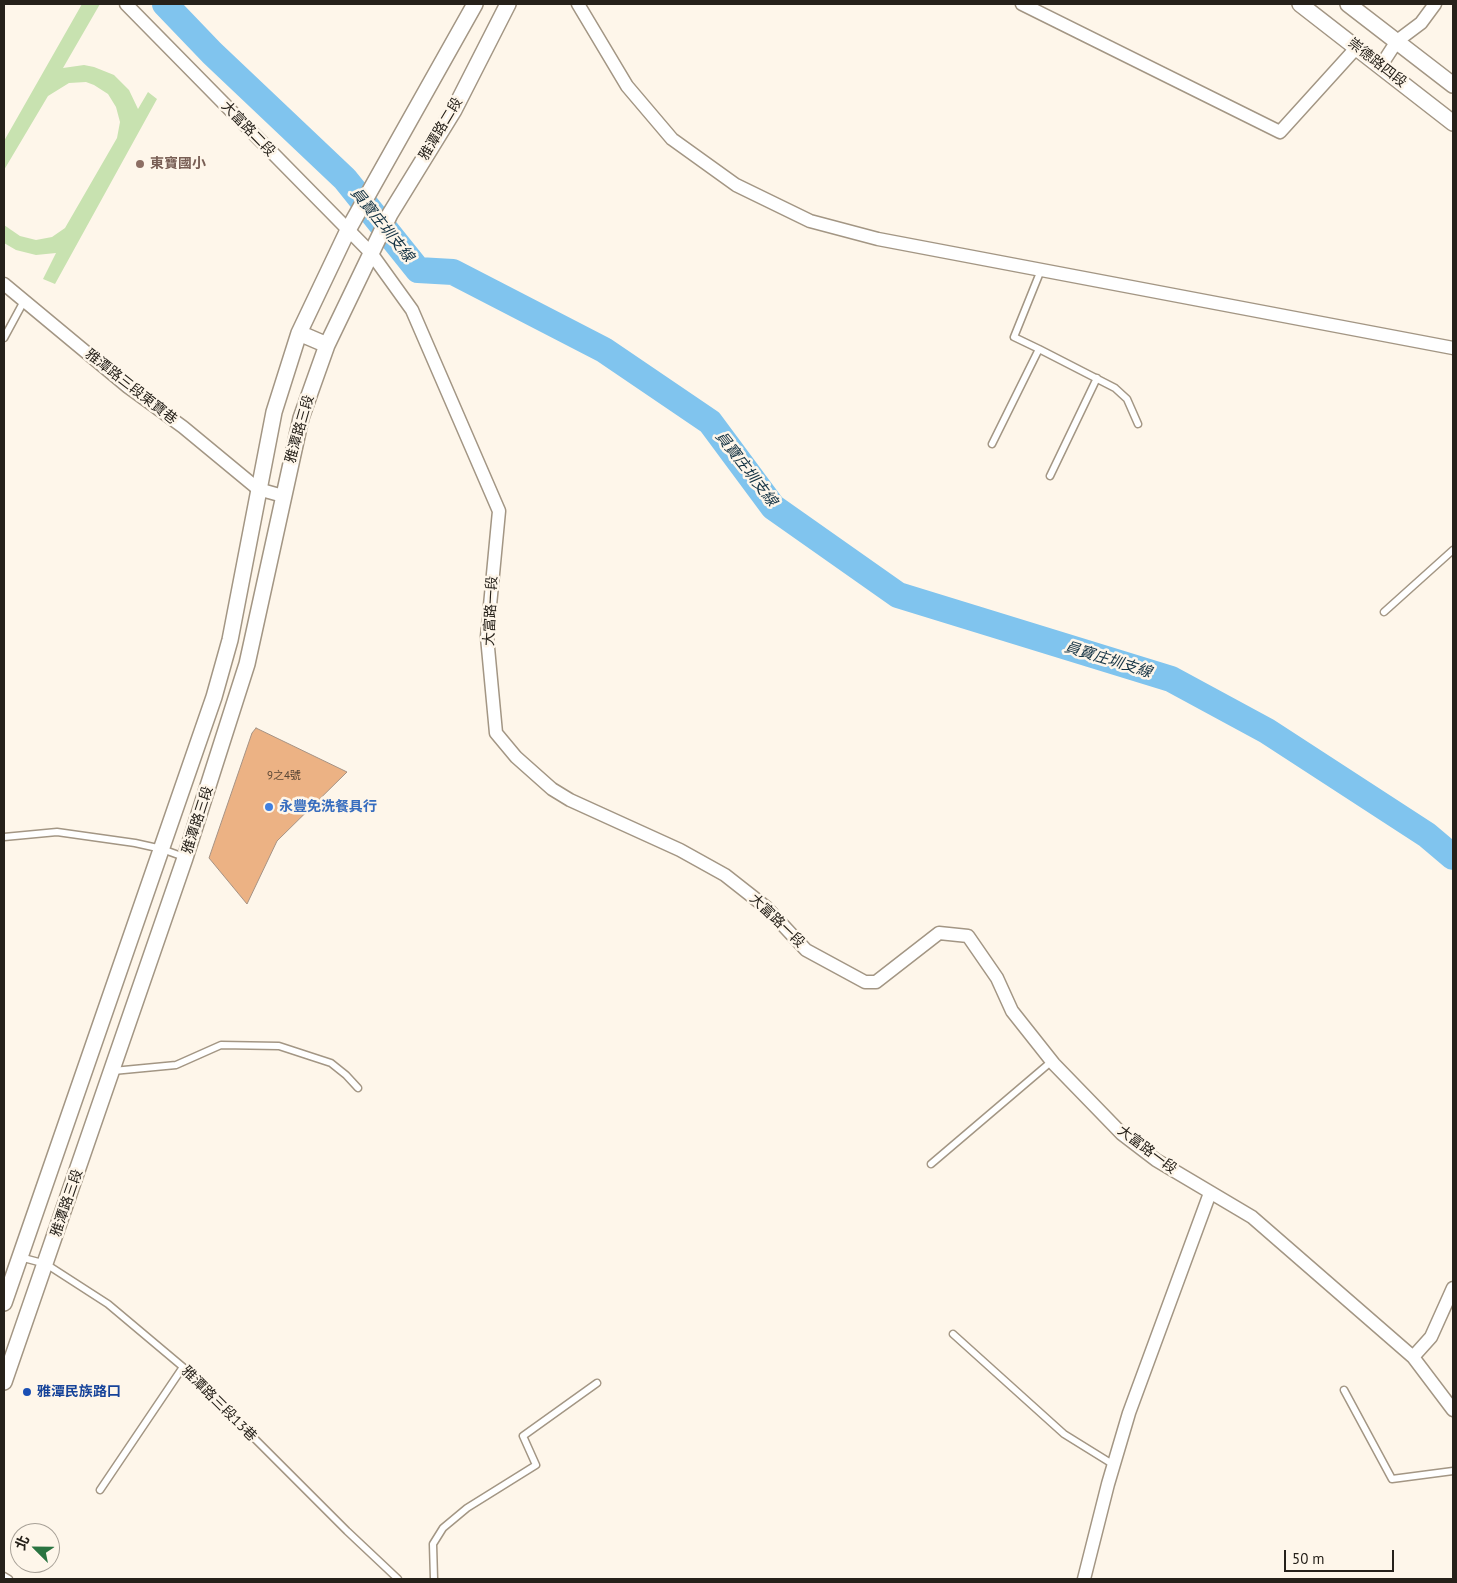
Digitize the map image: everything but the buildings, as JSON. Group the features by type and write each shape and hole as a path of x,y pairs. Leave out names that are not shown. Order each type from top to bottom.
{"street":[{"name":"大富路二段","path":"126,4 371,253"},
{"path":"348,230 475,4"},
{"name":"雅潭路二段","path":"371,253 390,214 454,110 508,4"},
{"path":"578,4 628,86 672,139 736,185 810,221 878,239 1453,348"},
{"path":"1022,4 1280,132 1357,47"},
{"name":"崇德路四段","path":"1300,4 1453,123"},
{"path":"1348,4 1453,85"},
{"path":"1380,67 1397,41 1421,23 1435,4"},
{"name":"雅潭路三段","path":"4,1303 214,696 230,640 274,412 299,333 348,230"},
{"name":"雅潭路三段","path":"4,1382 185,858 247,664 301,418 327,345 371,253"},
{"name":"大富路一段","path":"371,253 412,310 499,511 487,637 496,733 516,757 552,789 570,800 680,850 725,875 766,908 806,950 864,982 876,982 939,933 968,936 997,978 1012,1011 1052,1061 1122,1134 1156,1160 1252,1217 1413,1357 1453,1410"},
{"name":"雅潭路三段東寶巷","path":"4,284 128,387 183,427 258,489"},
{"path":"299,333 327,345"},
{"path":"258,489 283,496"},
{"path":"1084,1579 1129,1413 1210,1193"},
{"path":"1413,1357 1431,1337 1453,1288"}],"lane":[{"path":"1041,270 1014,336 1115,388 1127,399 1138,424"},
{"path":"4,338 24,301"},
{"path":"992,444 1039,349"},
{"path":"1050,476 1097,378"},
{"path":"1384,612 1453,550"},
{"path":"4,837 57,832 162,849 185,858"},
{"path":"112,1071 176,1065 221,1045 279,1046 331,1063 346,1074 358,1088"},
{"path":"931,1164 1052,1061"},
{"name":"雅潭路三段13巷","path":"20,1257 46,1264 108,1304 182,1368 398,1579"},
{"path":"953,1334 1064,1434 1114,1465"},
{"path":"100,1490 182,1368"},
{"path":"434,1579 433,1544 443,1528 466,1508 536,1465 523,1436 597,1383"},
{"path":"1344,1390 1392,1479 1453,1471"},
{"path":"4,1576 9,1579"}],"green space":[{"path":"82,4 100,4 63,68 84,65 114,75 129,90 138,109 148,92 157,99 55,284 43,279 56,253 36,255 16,250 4,243 4,225 20,236 36,240 52,237 65,228 117,138 120,122 116,107 108,94 94,85 86,82 69,83 48,96 4,170 4,141"}],"waterway":[{"name":"員寶庄圳支線","path":"165,4 212,53 345,179 418,270 453,272 604,350 710,422 773,507 898,595 1171,679 1267,731 1427,835 1453,857"}],"place":[{"name":"東寶國小","path":"140,164"},
{"name":"永豐免洗餐具行","path":"269,807"},
{"name":"雅潭民族路口","path":"27,1392"}]}
